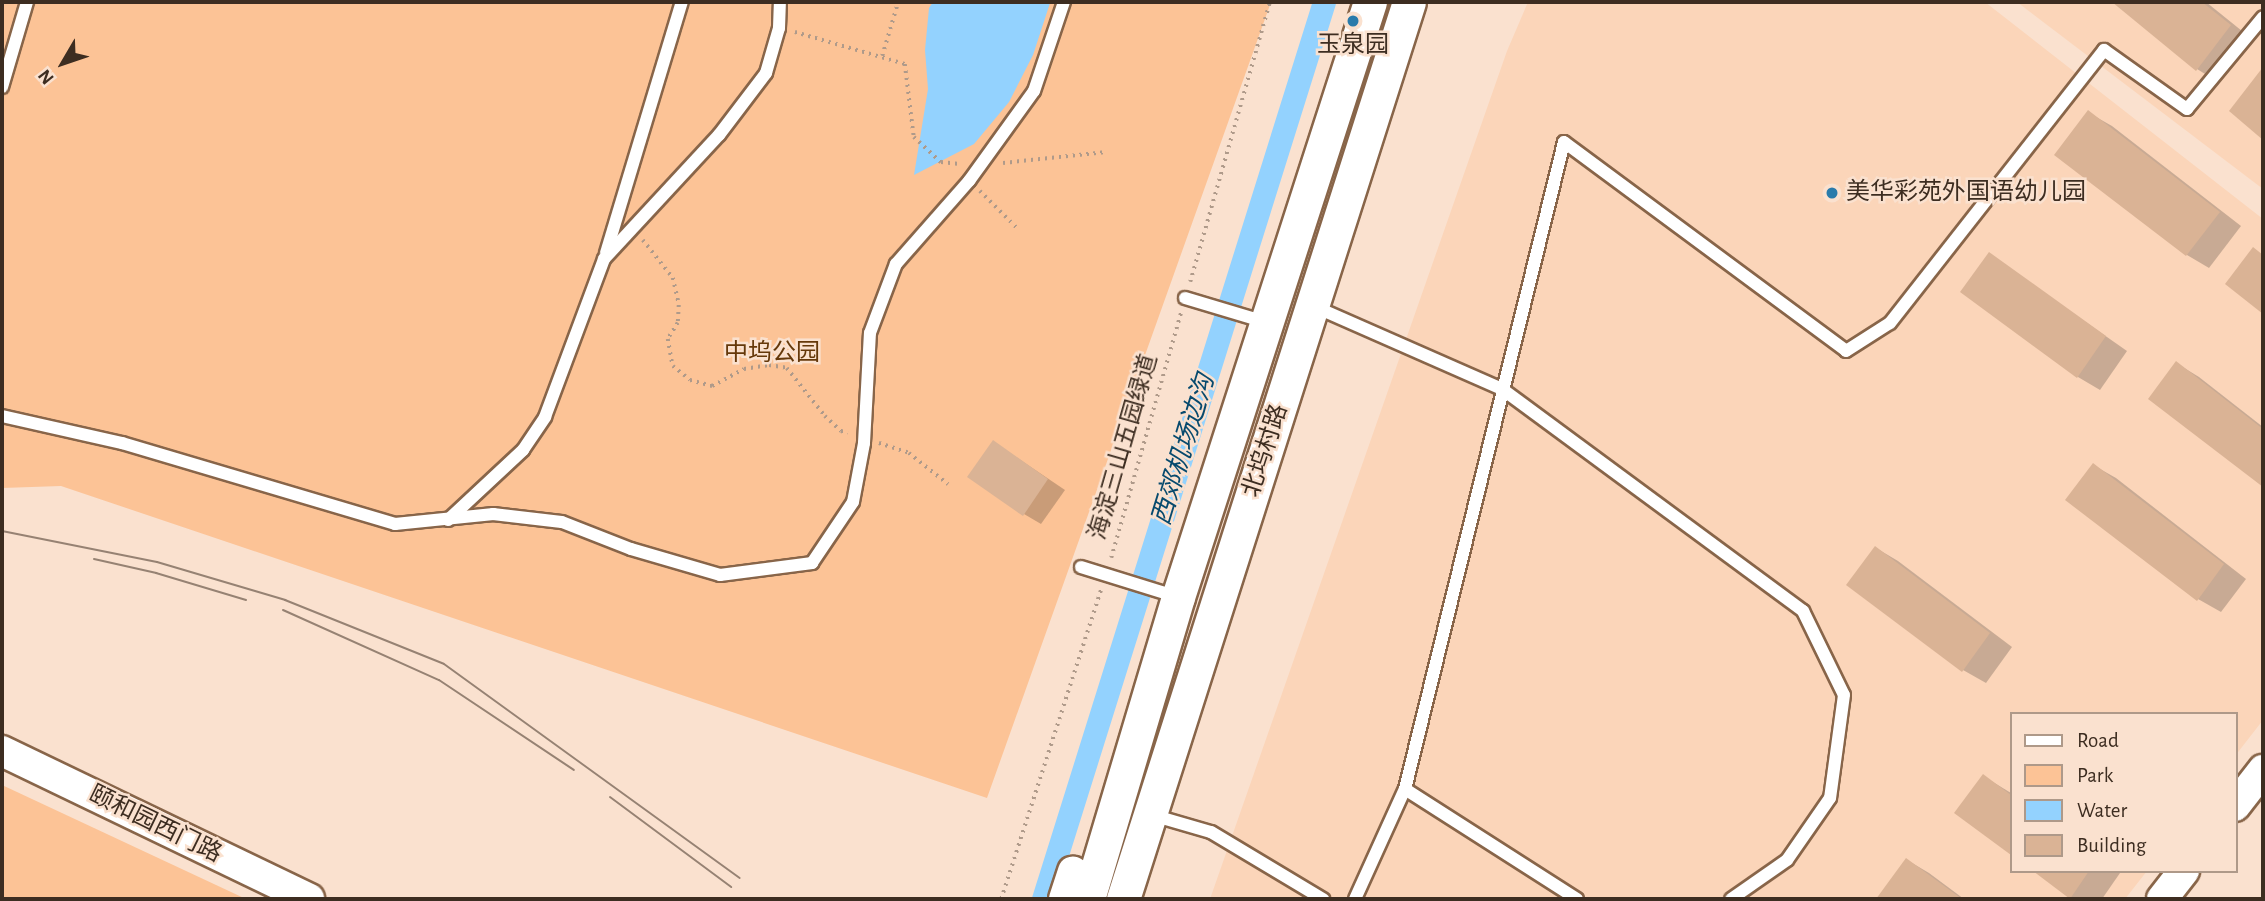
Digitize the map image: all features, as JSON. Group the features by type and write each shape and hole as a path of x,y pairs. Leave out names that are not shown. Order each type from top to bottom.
{"main road":[{"name":"北坞村路","path":"1075,890 1106,838 1167,594 1253,318 1370,2"},
{"name":"北坞村路","path":"1124,899 1409,2"}],"street":[{"name":"颐和园西门路","path":"2,751 309,899"},
{"path":"2237,803 2263,770"},
{"path":"2162,899 2182,873"}],"lane":[{"path":"2,87 27,2"},
{"path":"447,520 523,450 545,417 604,259 682,2"},
{"path":"604,259 719,135 766,73 779,28 780,2"},
{"path":"2,416 122,443 395,524 493,514 562,522 631,549 720,575 812,563 853,502 864,438 870,333 896,264 969,181 1034,92 1065,2"},
{"path":"1355,899 1405,789 1564,142 1846,351 1890,323 2104,50 2186,109 2263,18"},
{"path":"1185,298 1253,318"},
{"path":"1312,306 1502,389 1803,611 1844,695 1830,798 1787,860 1731,899"},
{"path":"1081,567 1167,594"},
{"path":"1405,789 1577,899"},
{"path":"1150,814 1211,832 1323,899"}],"path":[{"path":"882,56 898,2"},
{"name":"海淀三山五园绿道","path":"1001,899 1112,577 1185,298 1270,2"},
{"path":"779,28 905,64 914,136 941,162 981,166 1106,152"},
{"path":"969,181 1018,229"},
{"path":"631,229 655,251 673,278 679,305 678,323 668,339 673,366 690,380 712,386 744,369 769,365 788,368 841,431 909,453 948,485"}],"shaded area":[{"path":"1528,2 1985,2 2263,219 2263,720 2237,753 2237,712 2010,712 2010,873 2145,873 2125,899 1210,899 1507,51"},
{"path":"2017,2 2263,2 2263,189"}],"green space":[{"name":"中坞公园","path":"2,2 1271,2 987,798 61,486 2,488"},
{"path":"2,785 246,899 2,899"}],"water":[{"path":"933,2 1050,3 1033,55 1009,102 974,144 914,175 928,89 925,50 929,8"}],"building":[{"path":"2112,2 2202,2 2231,25 2196,71"},
{"path":"2263,67 2263,140 2229,111"},
{"path":"2088,110 2220,212 2186,256 2054,155"},
{"path":"2253,247 2263,255 2263,314 2225,284"},
{"path":"1989,252 2106,336 2077,378 1960,292"},
{"path":"2176,361 2263,429 2263,487 2148,399"},
{"path":"993,440 1048,479 1023,516 967,477"},
{"path":"2093,463 2224,564 2197,601 2065,500"},
{"path":"1875,546 1990,633 1962,672 1846,585"},
{"path":"1983,774 2010,794 2010,854 1954,813"},
{"path":"1906,858 1962,899 1876,899"},
{"path":"2036,873 2088,873 2070,899"}],"waterway":[{"name":"西郊机场边沟","path":"1043,899 1324,2"}],"tram line":[{"path":"2,531 157,562 285,600 444,664 740,878"},
{"path":"94,559 156,573 246,600"},
{"path":"283,610 439,680 574,770"},
{"path":"610,797 731,887"}],"place":[{"name":"玉泉园","path":"1353,21"},
{"name":"美华彩苑外国语幼儿园","path":"1832,193"}]}
